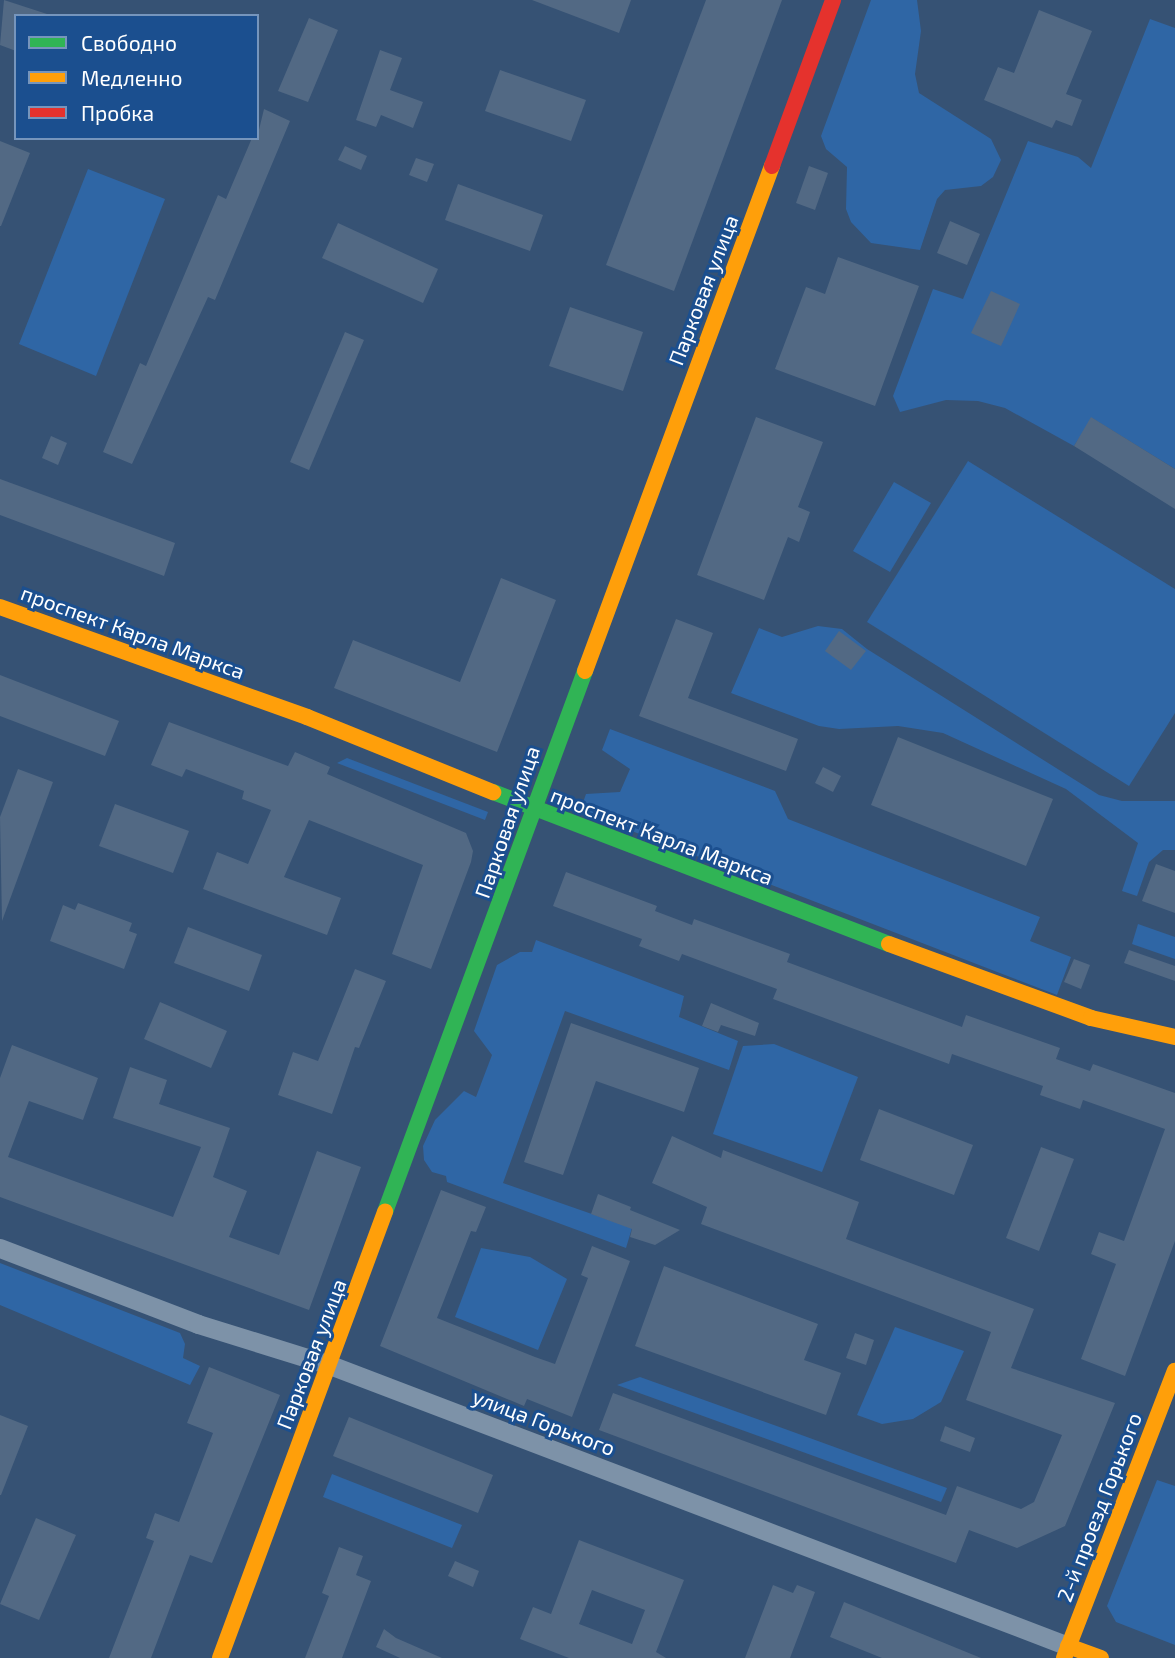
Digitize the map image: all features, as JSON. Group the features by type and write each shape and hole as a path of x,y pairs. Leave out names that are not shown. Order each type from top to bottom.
{"street":[{"name":"Парковая улица","path":"220,1658 833,0"},
{"name":"проспект Карла Маркса","path":"0,607 307,717 535,809 1091,1018 1156,1035 1175,1037"},
{"name":"проспект Карла Маркса","path":"1156,1035 1175,1045"},
{"name":"улица Горького","path":"0,1248 198,1324 330,1365 1066,1652"},
{"name":"2-й проезд Горького","path":"1066,1652 1175,1371"},
{"path":"1066,1652 1101,1658"}],"shaded area":[{"path":"871,0 917,0 921,31 915,74 919,93 991,139 1001,160 993,177 981,186 945,190 937,199 920,250 871,243 851,222 846,209 847,167 826,149 821,136"},
{"path":"1150,19 1175,28 1175,469 1092,418 1074,446 1005,408 978,401 946,400 900,412 893,396 933,289 963,299 1028,141 1078,157 1091,168"},
{"path":"88,169 165,199 96,376 19,344"},
{"path":"968,461 1175,589 1175,713 1129,786 867,622"},
{"path":"894,482 931,503 890,572 853,551"},
{"path":"818,626 842,629 867,649 1099,795 1122,801 1175,801 1175,850 1163,850 1149,862 1137,896 1122,891 1138,843 1066,789 943,733 898,726 839,729 819,726 731,693 759,628 782,637"},
{"path":"610,729 775,791 788,819 1040,917 1030,941 1071,957 1057,995 580,811 586,794 620,792 630,769 602,750"},
{"path":"347,758 488,812 485,820 337,763"},
{"path":"1138,924 1175,937 1175,959 1132,944"},
{"path":"536,940 684,996 679,1017 738,1041 729,1070 565,1011 503,1183 632,1228 626,1248 447,1182 446,1176 432,1172 424,1160 423,1146 435,1120 464,1091 476,1097 492,1055 474,1031 497,965 520,952 532,952"},
{"path":"774,1044 858,1077 822,1172 713,1134 743,1046"},
{"path":"481,1248 530,1257 567,1279 538,1350 455,1317"},
{"path":"0,1263 180,1333 185,1344 183,1358 200,1366 190,1385 0,1305"},
{"path":"895,1327 964,1351 941,1402 913,1419 882,1424 857,1415"},
{"path":"640,1377 947,1488 941,1502 617,1385"},
{"path":"332,1474 462,1525 452,1548 323,1497"},
{"path":"1157,1480 1175,1486 1175,1645 1116,1622 1107,1606"}],"building":[{"path":"4,0 47,14 14,14 14,50 0,45"},
{"path":"532,0 631,0 619,33"},
{"path":"706,0 782,0 674,291 606,265"},
{"path":"1039,10 1092,31 1066,94 1082,100 1072,126 1056,120 1052,128 984,100 998,67 1014,73"},
{"path":"309,18 338,30 308,102 278,91"},
{"path":"380,50 402,58 390,90 423,102 413,128 381,115 376,127 356,120"},
{"path":"500,70 586,100 571,141 485,111"},
{"path":"264,109 290,121 215,300 208,297 132,464 103,452 140,363 146,366 218,195 226,199 251,140 259,140"},
{"path":"0,141 30,153 1,226 0,226"},
{"path":"345,146 367,156 361,170 338,160"},
{"path":"416,158 434,164 427,182 409,175"},
{"path":"809,166 828,173 815,210 796,203"},
{"path":"458,184 543,215 530,251 445,220"},
{"path":"950,221 980,234 967,265 937,253"},
{"path":"338,223 438,269 423,303 322,258"},
{"path":"838,257 919,286 875,406 775,369 806,287 825,294"},
{"path":"991,291 1020,304 1001,346 971,333"},
{"path":"570,307 643,332 623,391 549,366"},
{"path":"345,332 364,340 309,470 290,462"},
{"path":"756,417 823,442 798,507 810,512 799,542 788,537 764,600 697,575"},
{"path":"1091,417 1175,469 1175,509 1074,446"},
{"path":"51,436 67,443 58,465 42,458"},
{"path":"0,479 175,543 164,576 0,515"},
{"path":"501,578 556,600 497,752 334,688 353,640 460,682"},
{"path":"676,619 713,633 688,698 798,739 786,771 639,716"},
{"path":"839,631 866,651 851,670 825,651"},
{"path":"0,675 119,721 105,756 0,716"},
{"path":"169,722 288,766 295,752 330,767 327,774 466,833 473,851 471,862 431,969 392,954 423,865 309,820 284,877 341,898 327,935 203,889 217,852 248,864 271,810 242,799 244,791 186,769 182,777 151,765"},
{"path":"898,737 1053,799 1026,866 871,805"},
{"path":"823,767 841,776 833,792 815,783"},
{"path":"18,769 53,782 2,921 0,817"},
{"path":"115,804 189,831 173,873 99,846"},
{"path":"1156,864 1175,871 1175,913 1142,901"},
{"path":"566,872 657,906 655,911 692,925 694,919 790,954 787,962 962,1027 966,1015 1060,1048 1056,1059 1090,1071 1093,1064 1175,1093 1175,1241 1125,1376 1081,1359 1116,1264 1091,1254 1099,1232 1124,1241 1165,1129 1083,1100 1080,1109 1040,1095 1043,1086 952,1054 949,1064 773,999 777,989 682,954 679,961 639,946 642,939 553,906"},
{"path":"78,903 132,923 129,931 137,934 124,969 50,941 63,905 75,910"},
{"path":"188,927 262,955 249,991 174,963"},
{"path":"1129,950 1175,966 1175,981 1124,963"},
{"path":"1074,959 1090,965 1081,989 1064,982"},
{"path":"355,969 386,981 359,1048 355,1047 332,1114 278,1095 293,1052 318,1061"},
{"path":"160,1002 227,1031 211,1068 144,1039"},
{"path":"711,1003 759,1023 755,1036 721,1025 718,1032 702,1026"},
{"path":"571,1023 699,1068 684,1112 596,1081 563,1175 524,1162"},
{"path":"12,1045 98,1078 83,1120 29,1101 8,1157 173,1217 201,1147 113,1118 130,1067 167,1080 159,1104 230,1128 213,1177 247,1191 229,1237 279,1255 317,1151 361,1167 309,1310 0,1197 0,1078"},
{"path":"879,1109 973,1145 954,1195 860,1160"},
{"path":"672,1136 721,1158 723,1150 859,1202 846,1239 1034,1309 1011,1368 1115,1403 1065,1526 1017,1548 969,1530 956,1563 599,1430 613,1393 946,1515 957,1486 1021,1509 1034,1502 1062,1435 966,1400 991,1332 701,1224 707,1207 652,1183"},
{"path":"1041,1147 1074,1159 1039,1251 1006,1238"},
{"path":"441,1190 486,1207 476,1232 471,1231 437,1318 535,1357 555,1364 588,1278 581,1275 592,1246 630,1261 572,1417 527,1399 524,1406 380,1346"},
{"path":"598,1194 680,1230 655,1245 630,1237 632,1229 591,1214"},
{"path":"664,1266 818,1324 804,1360 841,1373 826,1415 635,1346"},
{"path":"855,1333 874,1340 866,1365 846,1358"},
{"path":"209,1367 280,1395 212,1563 190,1555 151,1658 109,1658 154,1541 146,1538 155,1513 179,1522 213,1433 187,1423"},
{"path":"0,1415 28,1426 1,1495 0,1495"},
{"path":"349,1417 493,1475 478,1513 333,1456"},
{"path":"945,1426 975,1438 970,1452 940,1441"},
{"path":"36,1518 76,1535 39,1620 0,1604"},
{"path":"579,1540 684,1580 656,1652 666,1658 569,1658 520,1639 533,1607 551,1614","holes":["592,1590 645,1610 632,1644 579,1624"]},
{"path":"339,1547 363,1556 356,1575 371,1581 342,1658 305,1658 329,1596 322,1593"},
{"path":"455,1561 479,1571 473,1587 448,1576"},
{"path":"773,1585 793,1593 797,1585 815,1592 790,1658 745,1658"},
{"path":"844,1602 981,1658 882,1658 830,1637"},
{"path":"384,1629 396,1638 442,1658 400,1658 376,1647"}],"traffic: fast":[{"path":"385,1212 585,671"},
{"path":"493,792 889,944"}],"traffic: slow":[{"path":"585,671 772,166"},
{"path":"0,607 307,717 493,792"},
{"path":"889,944 1091,1018 1175,1037"},
{"path":"220,1658 385,1212"},
{"path":"1064,1658 1175,1371"},
{"path":"1068,1646 1101,1658"}],"traffic: jam":[{"path":"772,166 833,0"}]}
